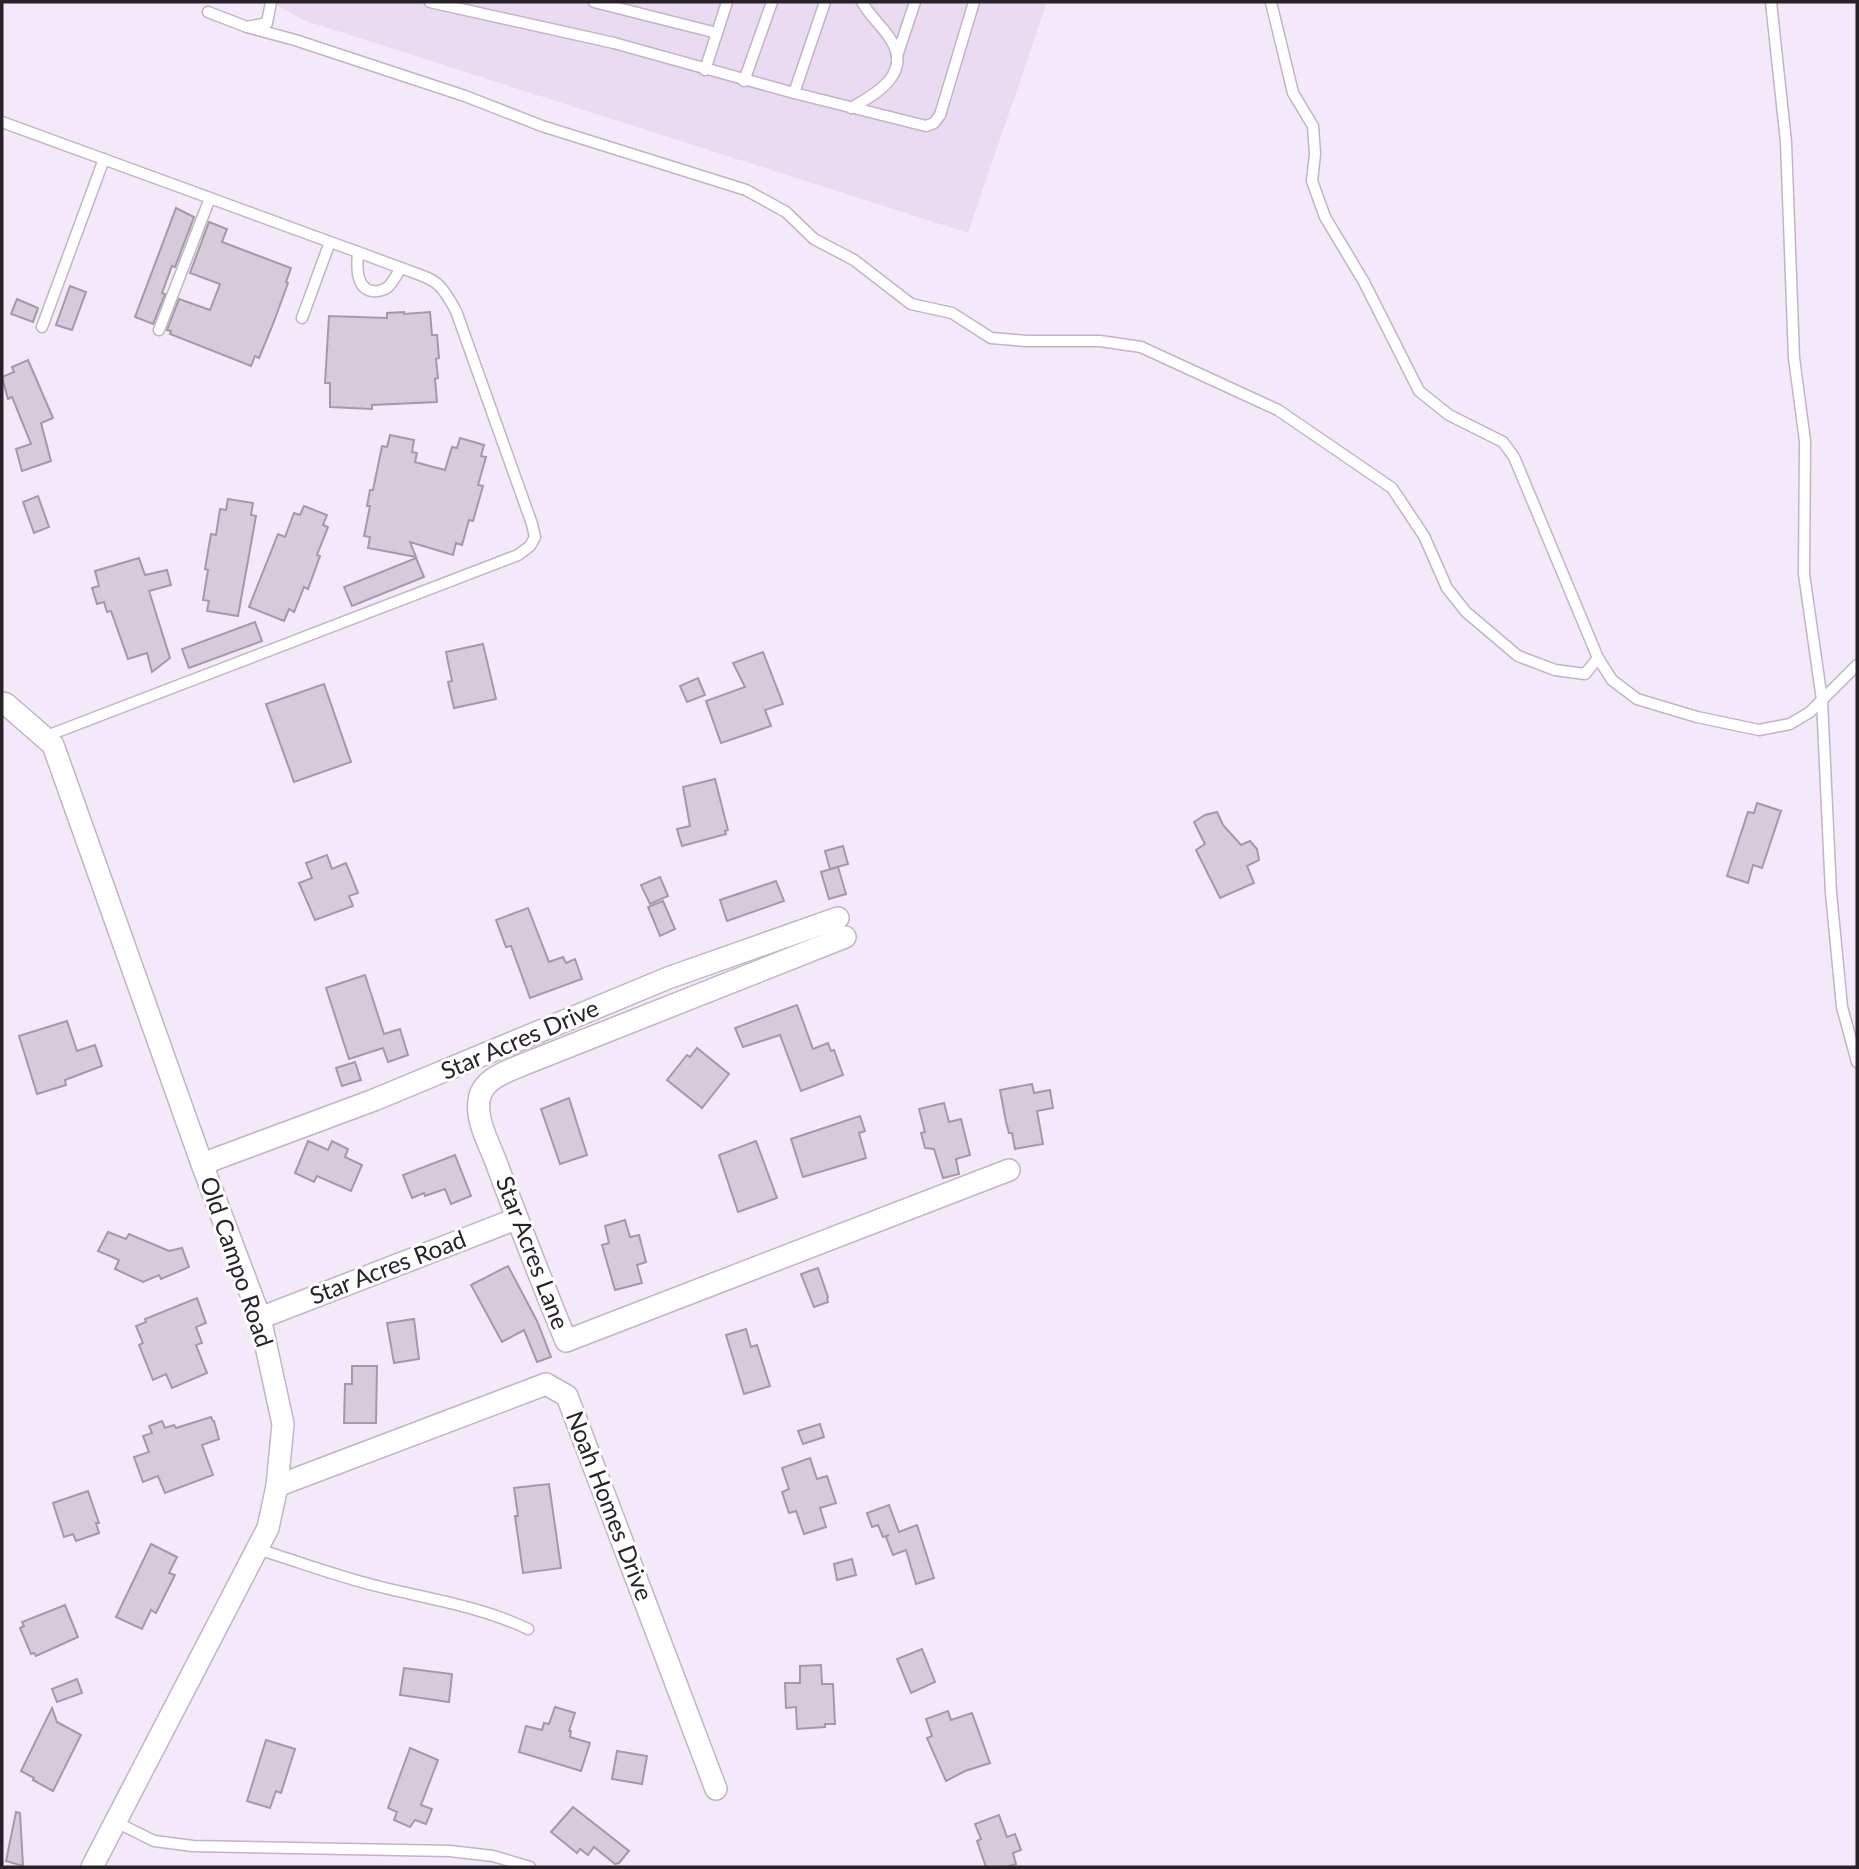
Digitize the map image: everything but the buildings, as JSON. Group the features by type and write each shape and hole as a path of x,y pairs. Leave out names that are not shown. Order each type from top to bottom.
{"street":[{"name":"Old Campo Road","path":"2,703 52,744 260,1318 283,1424 278,1486 268,1528 92,1867"},
{"name":"Star Acres Drive","path":"202,1164 374,1100 668,978 841,928"},
{"name":"Star Acres Lane","path":"841,928 498,1075 482,1089 478,1101 483,1125 516,1219 566,1341 1009,1170"},
{"name":"Star Acres Road","path":"260,1318 516,1219"},
{"name":"Noah Homes Drive","path":"278,1486 547,1384 567,1396 716,1790"}],"lane":[{"path":"247,27 267,23 271,2"},
{"path":"430,2 614,43 744,81 926,126 934,123 940,115 974,2"},
{"path":"594,2 717,33"},
{"path":"705,70 727,2"},
{"path":"744,81 772,2"},
{"path":"794,93 825,2"},
{"path":"862,2 872,18 891,38 897,56"},
{"path":"852,108 889,83 896,70 897,56 915,2"},
{"path":"1271,2 1293,93 1313,126 1315,154 1312,181 1325,218 1364,282 1419,391 1449,415 1503,442 1514,457 1598,658 1612,680 1637,699 1696,717 1759,730 1790,724 1810,712 1857,665"},
{"path":"1772,2 1786,142 1794,358 1805,441 1804,574 1822,700 1831,893 1842,1007 1857,1062"},
{"path":"208,12 464,96 542,126 746,190 786,212 814,239 854,260 911,304 952,313 991,338 1100,341 1141,347 1200,372 1278,410 1392,488 1424,536 1447,588 1466,612 1518,656 1555,670 1585,674 1598,658"},
{"path":"2,122 435,281 444,290 456,311 535,537 530,546 518,555 44,737"},
{"path":"42,327 104,159"},
{"path":"159,330 210,198"},
{"path":"302,318 330,242"},
{"path":"359,252 357,268 360,283 368,291 377,292 387,287 401,268"},
{"path":"257,1549 377,1586 503,1617 528,1629"},
{"path":"116,1822 154,1841 193,1846 450,1851 494,1856 530,1867"}],"shaded area":[{"path":"272,2 1047,2 968,233 303,20"}]}
